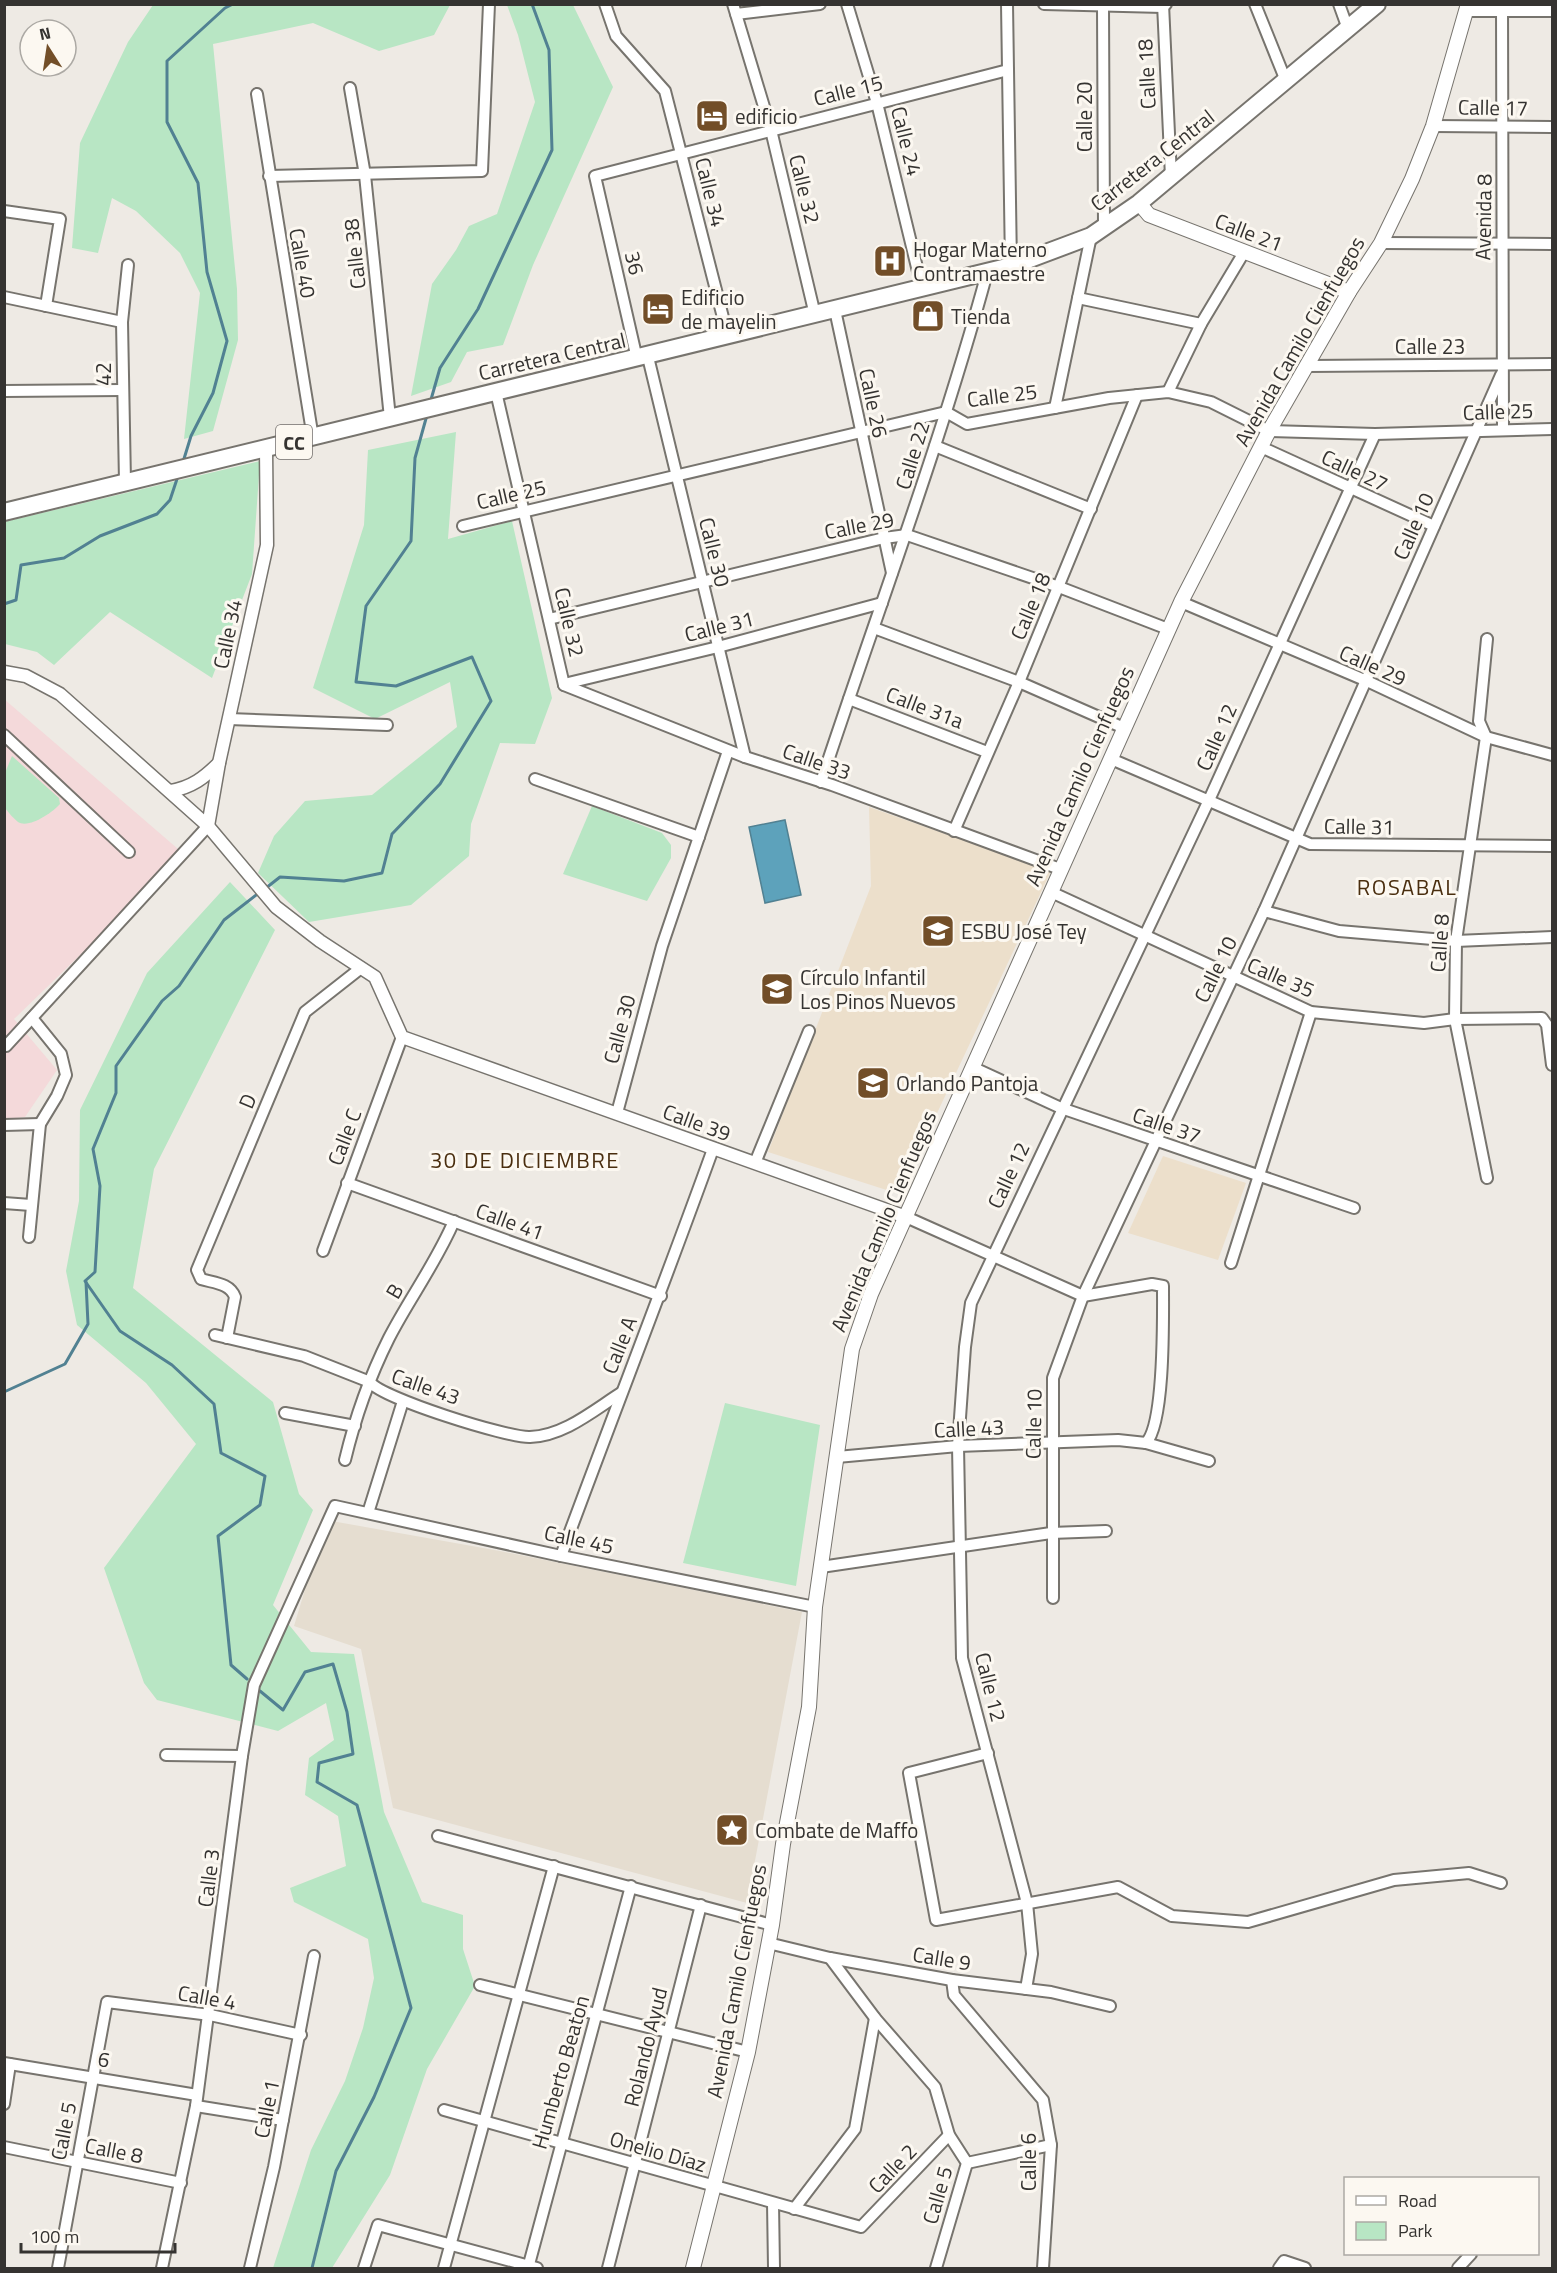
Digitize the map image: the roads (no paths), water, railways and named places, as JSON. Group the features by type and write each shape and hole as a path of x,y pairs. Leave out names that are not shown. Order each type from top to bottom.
{"highway":[{"name":"Carretera Central","path":"396,416 987,273 1011,266 1097,232 1171,177 1377,4"},
{"name":"CC","path":"4,512 396,416"}],"main road":[{"name":"Avenida Camilo Cienfuegos","path":"693,2268 748,2052 772,1925 783,1844 809,1707 815,1607 852,1349 871,1294 1168,629 1269,431 1349,292 1381,243 1412,179 1433,126 1467,8"},
{"name":"Calle 21","path":"1139,203 1149,215 1244,254 1349,292"}],"street":[{"path":"269,176 482,171 489,4"},
{"name":"Calle 34","path":"605,4 616,36 665,91 728,337"},
{"path":"734,9 820,4"},
{"name":"Calle 24","path":"846,4 878,103 922,288"},
{"path":"1007,4 1011,266"},
{"path":"1044,4 1103,7 1164,5"},
{"path":"1255,4 1287,81"},
{"path":"1339,4 1348,29"},
{"name":"Calle 18","path":"1164,5 1171,177"},
{"name":"Calle 20","path":"1055,408 1067,341 1097,232 1103,7"},
{"path":"1467,8 1552,11"},
{"name":"Avenida 8","path":"1502,8 1504,126 1501,370 1503,429"},
{"name":"Calle 32","path":"734,9 771,130 815,315"},
{"name":"Calle 15","path":"595,176 681,152 1008,70"},
{"name":"Calle 38","path":"350,88 365,175 396,416"},
{"name":"Calle 40","path":"257,94 313,438"},
{"name":"Calle 17","path":"1433,126 1552,127"},
{"name":"36","path":"595,176 642,358"},
{"path":"4,211 60,219 46,306"},
{"path":"1381,243 1552,244"},
{"path":"1168,392 1201,324 1244,254"},
{"name":"42","path":"125,482 122,322 128,265"},
{"name":"Calle 22","path":"821,782 907,535 963,362 987,273"},
{"path":"4,297 122,322"},
{"path":"1078,298 1201,324"},
{"name":"Calle 26","path":"835,310 892,573"},
{"name":"Calle 30","path":"642,358 677,476 745,757"},
{"name":"Calle 23","path":"1308,366 1501,370 1552,364"},
{"name":"Calle 10","path":"1053,1598 1051,1533 1053,1378 1083,1296 1264,911 1478,431 1501,370"},
{"path":"4,391 122,390"},
{"name":"Calle 32","path":"496,392 564,685"},
{"name":"Calle 25","path":"463,526 946,412 967,423 1168,392 1211,402 1269,431 1375,434 1552,429"},
{"name":"Calle 18","path":"954,831 987,752 1020,682 1137,395"},
{"name":"Calle 12","path":"1026,1989 1032,1954 1027,1903 962,1658 958,1446 964,1347 971,1303 1061,1108 1209,800 1375,434"},
{"path":"935,446 1091,509"},
{"name":"Calle 27","path":"1261,447 1434,526"},
{"name":"Calle 34","path":"208,826 219,763 267,545 266,449"},
{"name":"Calle 29","path":"549,619 884,538 907,535 1059,587 1168,629"},
{"name":"Calle 29","path":"1181,602 1367,681 1486,737 1552,755"},
{"name":"Calle 31","path":"564,685 882,603"},
{"path":"874,628 1020,682 1124,728"},
{"name":"Calle 8","path":"1487,639 1479,721 1486,737 1456,941 1455,1019 1487,1178"},
{"path":"4,672 26,676 60,694 208,826 276,908 320,941 375,977 402,1037"},
{"name":"Calle 33","path":"564,685 728,751 821,782 1060,869"},
{"name":"Calle 31a","path":"849,699 987,752"},
{"path":"229,719 387,725"},
{"path":"4,735 129,852"},
{"name":"Calle 30","path":"617,1113 662,946 728,751"},
{"name":"Calle 31","path":"1111,759 1310,844 1552,846"},
{"path":"171,791 187,788 204,778 219,763"},
{"path":"535,779 699,837"},
{"path":"6,1046 208,826"},
{"name":"Calle 35","path":"1051,892 1143,937 1311,1012 1424,1023 1455,1019 1530,1016 1542,1018 1547,1025 1552,1065"},
{"path":"1264,911 1339,931 1456,941 1552,937"},
{"name":"D","path":"227,1338 235,1297 233,1290 201,1279 198,1270 305,1012 361,968"},
{"path":"1231,1263 1311,1012"},
{"path":"28,1237 40,1124 57,1096 66,1075 61,1054 32,1018"},
{"path":"755,1163 809,1031"},
{"name":"Calle 39","path":"402,1037 906,1216 992,1257 1083,1296"},
{"name":"Calle C","path":"323,1251 402,1037"},
{"name":"Calle 37","path":"972,1068 1061,1108 1154,1142 1354,1208"},
{"path":"4,1125 40,1124"},
{"name":"Calle A","path":"561,1556 621,1393 661,1296 713,1149"},
{"name":"Calle 41","path":"347,1183 661,1296"},
{"path":"4,1203 31,1205"},
{"name":"B","path":"345,1460 354,1426 389,1338 444,1245 454,1221"},
{"path":"1083,1296 1152,1284 1163,1286 1158,1404 1152,1437 1146,1443"},
{"name":"Calle 43","path":"215,1335 304,1356 370,1382 374,1389 402,1401 529,1437 560,1431 621,1393"},
{"path":"368,1513 402,1401"},
{"path":"285,1413 354,1426"},
{"name":"Calle 43","path":"837,1457 958,1446 1118,1440 1146,1443 1209,1461"},
{"name":"Calle 45","path":"335,1506 561,1556 815,1607"},
{"name":"Calle 3","path":"162,2268 197,2101 242,1755 254,1685 335,1506"},
{"path":"821,1567 1051,1533 1106,1531"},
{"path":"988,1753 909,1773 936,1920 1118,1887 1172,1916 1248,1922 1394,1880 1469,1874 1501,1882"},
{"path":"166,1755 242,1755"},
{"path":"438,1836 772,1925"},
{"path":"444,2268 521,1995 554,1866"},
{"name":"Humberto Beaton","path":"531,2268 560,2143 631,1886"},
{"name":"Rolando Ayud","path":"608,2268 701,1905"},
{"name":"Calle 9","path":"768,1943 830,1958 952,1980 1051,1992 1110,2006"},
{"name":"Calle 1","path":"250,2268 284,2120 314,1956"},
{"name":"Calle 5","path":"830,1958 875,2018 935,2087 949,2135 967,2163 936,2268"},
{"name":"Calle 6","path":"952,1980 954,1995 1043,2100 1051,2145 1043,2268"},
{"path":"480,1985 748,2052"},
{"name":"Calle 4","path":"107,2002 210,2015 300,2035"},
{"name":"Calle 5","path":"58,2268 107,2002"},
{"path":"794,2209 855,2129 875,2018"},
{"path":"4,2104 7,2063"},
{"name":"6","path":"7,2063 94,2077 284,2120"},
{"name":"Onelio Díaz","path":"444,2110 861,2227"},
{"name":"Calle 2","path":"861,2227 949,2135"},
{"path":"967,2163 1051,2145"},
{"name":"Calle 8","path":"4,2147 181,2183"},
{"path":"773,2203 774,2268"},
{"path":"364,2268 378,2225 531,2268"},
{"path":"1458,2268 1469,2255"},
{"path":"1280,2268 1284,2261 1305,2268"}],"water":[{"path":"785,820 801,895 765,903 749,827"}],"waterway":[{"path":"183,462 191,436 213,393 227,341 207,272 198,183 167,122 167,61 225,8 233,4"},
{"path":"430,403 440,368 478,309 552,150 549,50 532,4"},
{"path":"266,888 280,877 344,881 382,873 392,834 440,784 491,701 472,657 396,686 356,682 366,606 411,541 415,458 427,415"},
{"path":"4,604 16,600 21,565 64,558 100,536 157,514 170,500 178,476"},
{"path":"247,1679 231,1665 218,1536 260,1505 265,1476 221,1453 214,1404 172,1365 120,1331 85,1281 95,1272 100,1186 93,1149 116,1093 116,1066 162,1001 179,986 224,920 260,892"},
{"path":"4,1392 65,1364 88,1324 86,1282"},
{"path":"260,1691 283,1710 305,1672 333,1664 347,1712 353,1754 319,1763 317,1782 357,1805 411,2008 374,2097 336,2171 312,2268"}],"place":[{"name":"edificio","path":"712,116"},
{"name":"Hogar Materno Contramaestre","path":"890,261"},
{"name":"Edificio de mayelin","path":"658,309"},
{"name":"Tienda","path":"928,316"},
{"name":"ESBU José Tey","path":"938,931"},
{"name":"Círculo Infantil Los Pinos Nuevos","path":"777,989"},
{"name":"Orlando Pantoja","path":"873,1083"},
{"name":"Combate de Maffo","path":"732,1830"}],"district":[{"name":"ROSABAL","path":"1407,887"},
{"name":"30 DE DICIEMBRE","path":"525,1160"}]}
